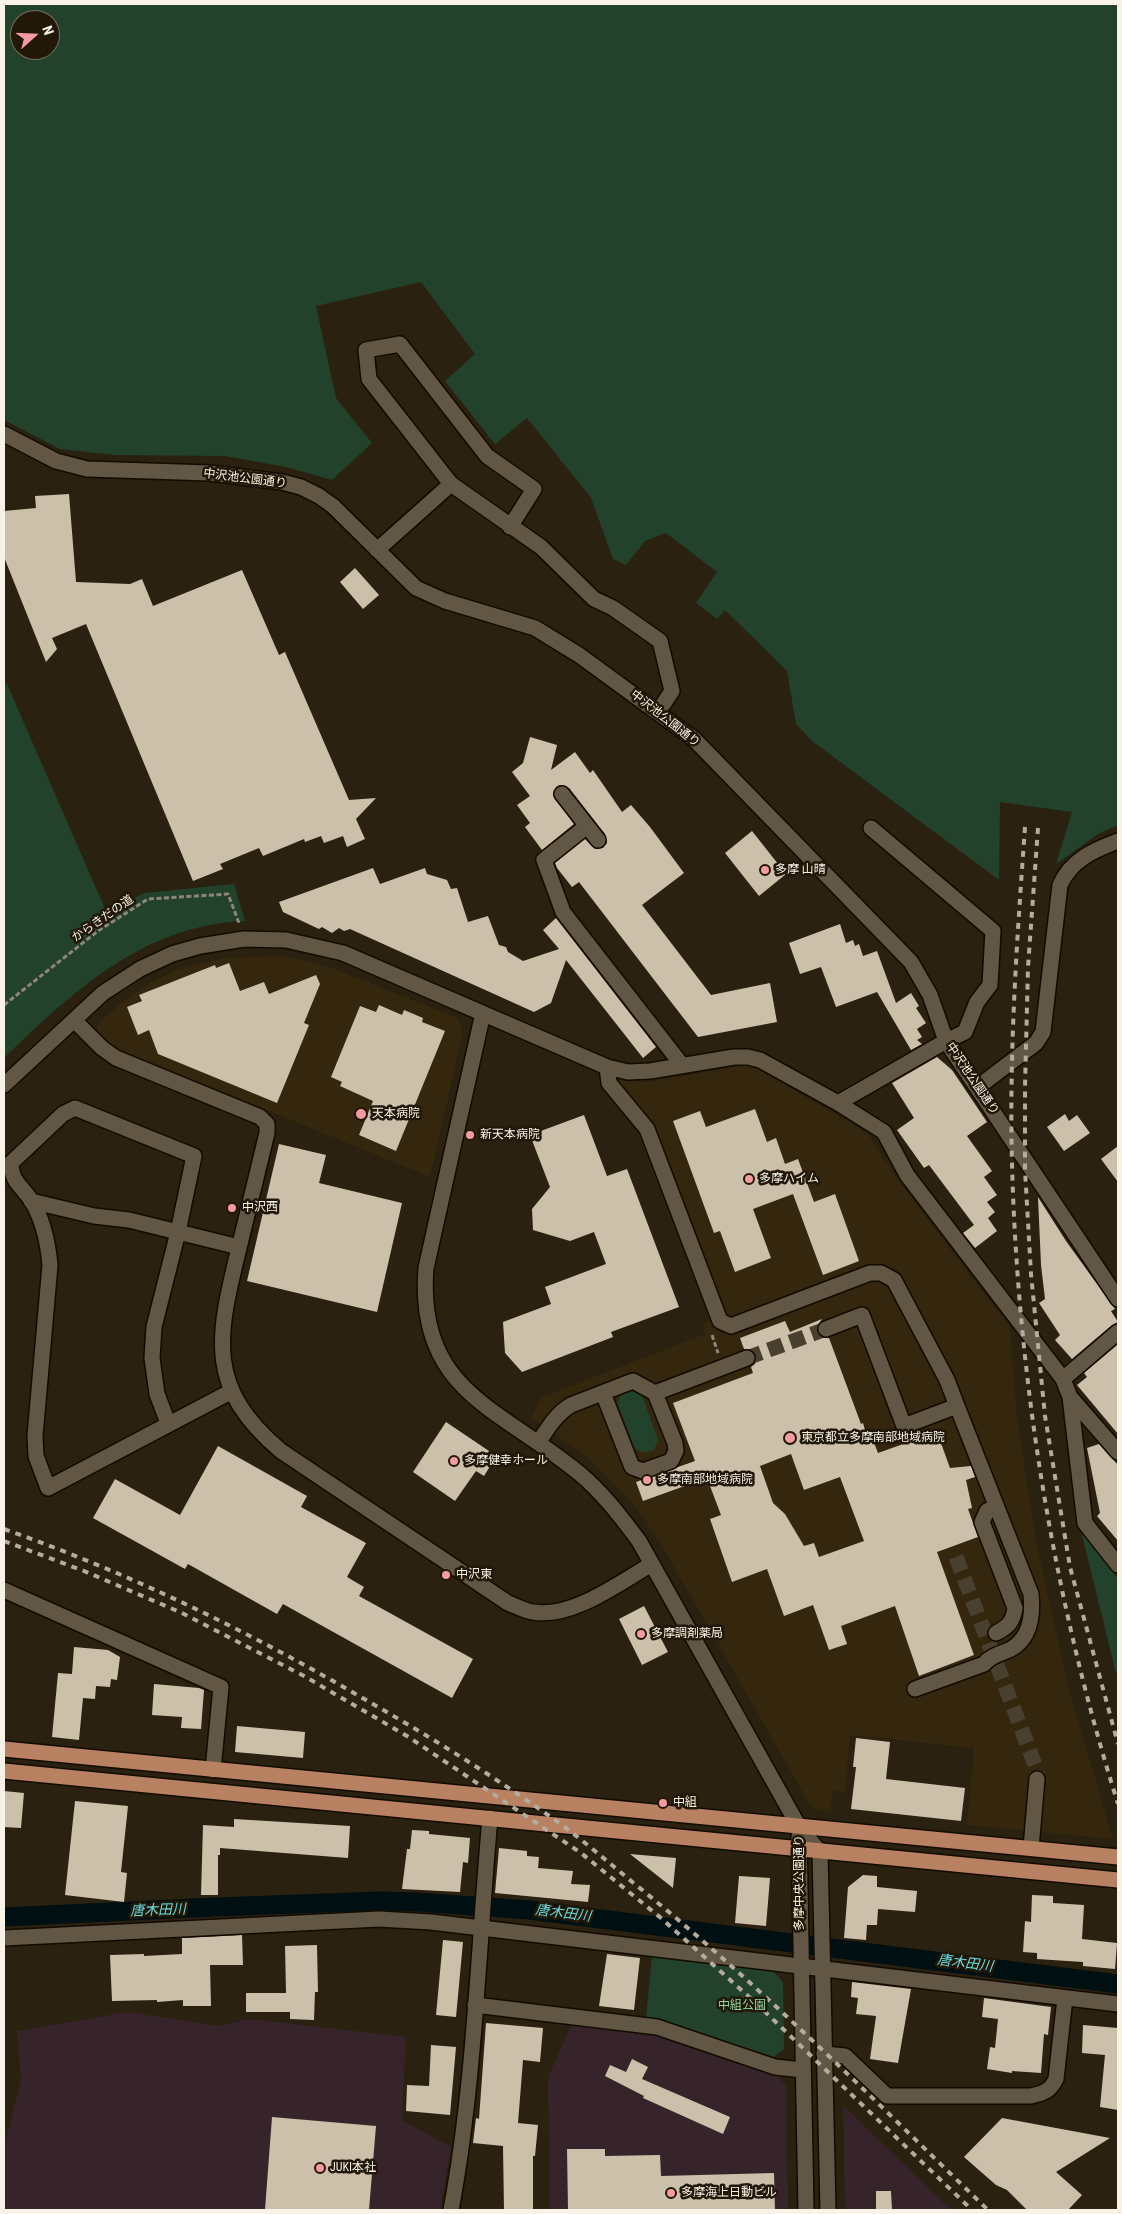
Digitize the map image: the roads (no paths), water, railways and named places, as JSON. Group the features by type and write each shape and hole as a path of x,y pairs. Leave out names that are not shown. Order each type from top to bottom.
{"main road":[{"path":"4,1749 1118,1857"},
{"path":"4,1771 1118,1880"}],"street":[{"path":"510,527 534,489 487,456 400,344 366,350 370,378 451,484 510,527 541,547 594,599 613,608 660,641 672,691 658,712"},
{"name":"中沢池公園通り","path":"4,434 56,461 87,469 210,473 282,482 301,487 333,506 416,588 444,601 535,628 579,655 694,739 911,962 930,995 946,1041 1118,1299"},
{"path":"377,550 451,484"},
{"path":"562,794 598,840"},
{"path":"587,826 544,860 563,912 682,1065"},
{"path":"838,1103 965,1032 978,1002 990,985 993,931 871,828"},
{"path":"978,1087 1036,1043 1043,1032 1059,895 1064,877 1081,859 1093,851 1118,841"},
{"path":"4,1085 103,993 140,969 172,954 200,946 244,938 286,940 343,953 607,1067 628,1072 650,1072 734,1057 748,1057 760,1060 838,1103 884,1132 907,1175 1063,1379 1070,1397 1085,1524 1118,1566"},
{"path":"483,1013 426,1268 424,1294 430,1332 436,1348 458,1382 473,1398 580,1474 599,1491 639,1541 799,1827"},
{"path":"74,1020 102,1048 116,1058 260,1117 267,1124 267,1133 222,1325 221,1342 224,1367 232,1391 248,1419 263,1436 281,1451 508,1603 532,1612 551,1613 571,1608 652,1564"},
{"path":"607,1067 609,1083 647,1129 720,1321 731,1326 870,1272 881,1273 894,1280 947,1380 1030,1594 1032,1611 1030,1624 1023,1637 1012,1648 989,1658 984,1664 915,1689"},
{"path":"168,1423 157,1394 152,1358 154,1327 178,1232 194,1156 75,1108 64,1114 11,1163 12,1177 31,1201 48,1244 50,1265 35,1436 36,1456 48,1488 168,1423 232,1391"},
{"path":"31,1201 239,1247"},
{"path":"826,1329 862,1315 904,1426 957,1406"},
{"path":"1063,1379 1118,1332"},
{"path":"655,1392 747,1358"},
{"path":"538,1443 563,1410 603,1393 633,1381 655,1392 676,1451 671,1461 643,1471 632,1467 628,1462 603,1393"},
{"path":"1070,1397 1118,1452"},
{"path":"996,1506 986,1510 982,1522 1015,1608 1014,1620 1006,1628 996,1632"},
{"path":"4,1590 221,1687 213,1770"},
{"path":"1031,1848 1037,1778"},
{"path":"451,2210 460,2163 490,1818"},
{"name":"多摩中央公園通り","path":"799,1827 806,2210"},
{"name":"多摩中央公園通り","path":"799,1827 820,1852 828,2210"},
{"path":"4,1938 379,1919 481,1924 822,1963 1118,2004"},
{"path":"824,2054 845,2056 887,2096 1031,2096 1044,2094 1052,2088 1056,2079 1065,1998"},
{"path":"475,2005 657,2027 775,2067 803,2070"}],"waterway":[{"name":"唐木田川","path":"4,1917 380,1901 418,1902 529,1910 1118,1984"}],"tunnel":[{"path":"747,1358 826,1329"},
{"path":"956,1557 1037,1770 1037,1779"}],"railway":[{"path":"1025,827 1014,995 1011,1122 1016,1245 1022,1326 1031,1407 1057,1568 1095,1726 1118,1804"},
{"path":"1038,828 1028,967 1025,1087 1025,1170 1031,1274 1045,1416 1070,1567 1118,1744"},
{"path":"4,1529 146,1586 237,1629 395,1717 533,1804 586,1844 727,1962 815,2043 988,2210"},
{"path":"4,1541 84,1571 182,1613 304,1676 407,1736 581,1853 661,1918 758,2005 972,2210"}],"place":[{"name":"多摩 山晴","path":"765,870"},
{"name":"天本病院","path":"361,1114"},
{"name":"新天本病院","path":"470,1135"},
{"name":"多摩ハイム","path":"749,1179"},
{"name":"中沢西","path":"232,1208"},
{"name":"東京都立多摩南部地域病院","path":"790,1438"},
{"name":"多摩健幸ホール","path":"454,1461"},
{"name":"多摩南部地域病院","path":"647,1480"},
{"name":"中沢東","path":"446,1575"},
{"name":"多摩調剤薬局","path":"641,1634"},
{"name":"中組","path":"663,1803"},
{"name":"JUKI本社","path":"320,2168"},
{"name":"多摩海上日動ビル","path":"671,2193"}],"park label":[{"name":"中組公園","path":"742,2006"}]}
